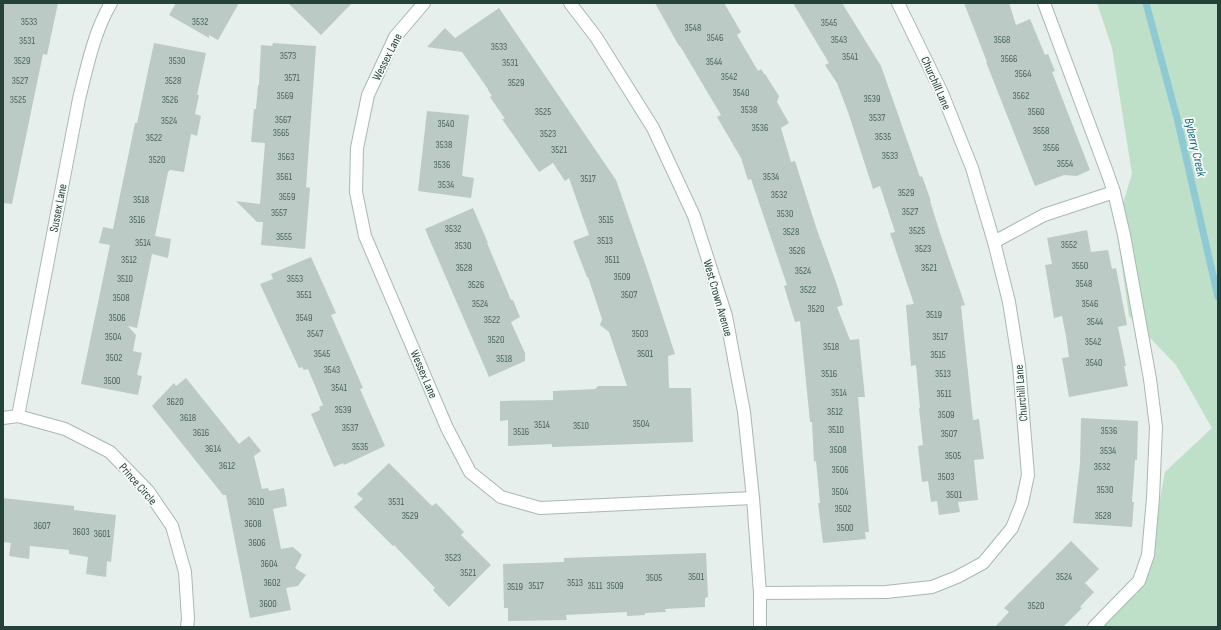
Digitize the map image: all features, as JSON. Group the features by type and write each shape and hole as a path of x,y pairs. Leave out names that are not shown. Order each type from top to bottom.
{"street":[{"name":"Sussex Lane","path":"18,416 79,99 91,52 105,14 111,3"},
{"name":"Wessex Lane","path":"424,3 395,37 368,95 357,148 356,192 365,236 447,428 470,472 501,497 540,508 753,498"},
{"name":"West Crown Avenue","path":"570,3 596,37 653,128 694,216 726,316 744,412 753,498 760,593 760,627"},
{"name":"Churchill Lane","path":"760,593 886,592 932,587 957,577 983,563 1012,528 1022,503 1028,475 1019,365 1009,302 994,242 972,168 942,93 898,3"},
{"path":"1044,3 1108,172 1114,192 1124,235 1150,379 1156,427 1153,498 1148,555 1138,581 1094,627"},
{"path":"994,242 1044,215 1114,192"},
{"name":"Prince Circle","path":"3,418 18,416 64,429 110,452 148,491 172,526 185,572 188,619 187,627"}],"green space":[{"path":"1097,3 1218,3 1218,627 1096,627 1137,594 1152,543 1165,472 1212,428 1176,365 1129,316 1116,226 1132,174 1112,48"}],"building":[{"path":"3,3 58,3 47,55 43,54 12,204 3,203"},
{"path":"176,3 239,3 218,40 209,35 209,38 169,15"},
{"path":"288,3 352,3 321,35"},
{"path":"655,3 724,3 741,32 737,35 758,71 761,69 779,96 777,102 789,123 781,128 791,162 795,161 816,227 837,285 843,305 837,307 850,340 859,339 865,397 858,397 869,532 865,532 866,539 823,543 818,503 820,503 816,461 814,462 812,422 810,422 800,321 795,322 784,286 787,285 751,179 748,180 741,158 717,117 721,115"},
{"path":"793,3 842,3 881,66 920,177 922,176 931,201 940,233 965,305 961,306 973,420 979,419 984,459 974,460 978,500 958,502 960,512 939,515 937,501 931,502 928,481 922,482 918,446 923,445 920,408 916,365 911,366 906,305 914,304 890,233 895,232 880,186 873,189 837,83 825,65 829,63"},
{"path":"964,3 1009,3 1016,25 1030,19 1045,55 1048,54 1055,71 1052,72 1090,170 1077,176 1064,175 1035,186"},
{"path":"499,8 616,180 675,354 668,356 669,388 691,388 693,442 552,447 552,444 508,446 508,420 500,421 500,401 553,400 553,391 595,389 598,386 627,386 609,332 600,325 602,319 588,277 573,241 589,235 569,178 565,181 553,163 539,172 502,119 505,119 490,97 492,96 488,89 462,52 427,47 445,28 455,38"},
{"path":"154,43 206,53 197,95 199,95 195,114 201,116 197,136 191,134 184,172 170,170 168,172 155,236 171,239 168,258 152,254 137,328 128,326 136,335 133,351 142,353 137,375 142,376 138,395 81,384 110,245 99,243 103,227 113,229 135,123 137,123"},
{"path":"273,43 316,46 306,187 310,188 305,249 261,245 263,222 257,222 236,201 260,204 265,143 251,142 254,109 256,109 259,85 261,45 272,46"},
{"path":"427,111 469,115 462,176 474,178 471,198 418,191"},
{"path":"473,208 511,300 513,300 520,317 511,322 525,353 525,361 489,377 425,229"},
{"path":"1087,230 1091,252 1108,250 1112,269 1116,268 1127,325 1118,327 1126,366 1124,366 1128,386 1069,397 1062,358 1069,357 1066,336 1062,316 1054,318 1045,265 1052,264 1047,238"},
{"path":"311,257 336,313 331,315 363,388 360,389 385,446 344,465 343,463 334,467 311,414 320,410 319,407 323,405 308,369 304,370 302,367 299,368 260,284 273,279 271,274"},
{"path":"186,378 239,444 249,436 261,451 254,456 262,489 268,488 269,491 284,488 287,506 273,509 281,549 293,547 302,555 295,568 306,575 298,586 286,588 291,610 250,618 226,495 223,495 152,406 174,383 176,386"},
{"path":"1081,418 1138,421 1137,460 1135,460 1132,502 1134,502 1132,527 1073,523 1080,464"},
{"path":"389,463 432,506 436,503 464,532 461,535 491,565 449,607 433,590 435,588 394,545 393,546 354,507 363,499 357,494"},
{"path":"3,498 74,506 74,510 116,515 111,562 107,561 106,577 86,574 88,557 69,554 69,550 30,546 29,559 9,556 11,543 3,542"},
{"path":"1071,541 1099,569 1085,583 1094,592 1080,607 1082,608 1063,627 995,627 1009,612 1004,608"},
{"path":"706,553 708,597 705,598 705,607 665,609 666,612 645,613 645,615 627,616 627,612 566,615 567,620 508,621 508,608 504,608 503,564 564,562 564,558"}],"waterway":[{"name":"Byberry Creek","path":"1146,3 1177,118 1218,297"}]}
